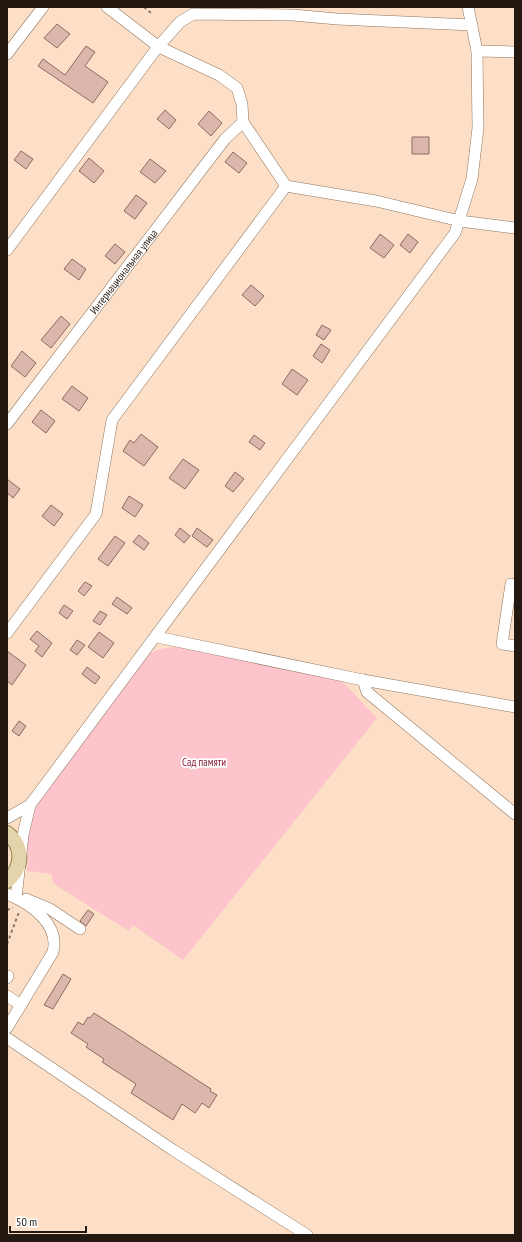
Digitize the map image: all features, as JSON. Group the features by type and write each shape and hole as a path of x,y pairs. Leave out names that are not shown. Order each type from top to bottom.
{"main road":[{"path":"7,834 17,844 20,858 17,871 7,881"}],"street":[{"path":"7,54 43,7"},
{"path":"107,7 159,47 219,75 237,88 242,104 243,122 286,186 376,201 460,221 515,228"},
{"path":"7,818 30,805 157,637 455,233 472,179 477,150 477,51 468,7"},
{"path":"7,250 159,47 187,17 200,13 294,15 337,19 472,24"},
{"path":"477,51 515,52"},
{"name":"Интернациональная улица","path":"7,424 225,139 243,122"},
{"path":"7,634 96,514 112,420 286,186"},
{"path":"510,584 502,644 515,646"},
{"path":"157,637 363,680 515,707"},
{"path":"363,680 367,692 515,814"},
{"path":"15,898 23,835 30,805"},
{"path":"15,898 50,909 80,929"},
{"path":"7,1028 53,952 55,942 52,929 42,917 15,898"},
{"path":"7,996 21,1005"},
{"path":"7,1038 173,1150 307,1235"}],"path":[{"path":"144,7 151,13"},
{"path":"7,944 15,898"}],"green space":[{"name":"Сад памяти","path":"172,647 187,648 340,679 377,718 183,960 133,925 129,931 54,884 51,874 27,871 28,838 36,806 148,655 157,650"}],"building":[{"path":"57,24 70,34 57,48 44,38"},
{"path":"86,46 95,52 85,66 108,82 93,103 38,66 43,59 65,75"},
{"path":"165,110 176,120 169,129 157,119"},
{"path":"209,111 222,123 211,136 198,124"},
{"path":"412,137 429,137 429,154 412,154"},
{"path":"21,151 33,159 26,169 14,160"},
{"path":"233,152 247,163 239,173 225,162"},
{"path":"89,158 104,171 94,183 79,171"},
{"path":"150,159 166,171 155,183 140,172"},
{"path":"136,195 147,203 135,219 124,211"},
{"path":"380,234 394,245 384,258 370,248"},
{"path":"408,234 418,242 410,253 400,245"},
{"path":"115,244 125,252 115,264 105,256"},
{"path":"72,259 86,269 79,280 64,269"},
{"path":"251,285 264,296 255,306 242,295"},
{"path":"61,316 70,324 51,348 41,340"},
{"path":"322,325 331,330 324,340 316,335"},
{"path":"321,344 330,350 322,363 313,356"},
{"path":"22,351 36,363 25,377 11,366"},
{"path":"292,369 308,380 297,395 282,384"},
{"path":"72,386 88,398 79,411 62,399"},
{"path":"41,410 55,421 46,433 32,422"},
{"path":"141,434 158,447 144,466 123,451 130,440 134,443"},
{"path":"254,435 265,443 260,450 249,442"},
{"path":"183,459 199,470 185,489 169,478"},
{"path":"235,472 244,479 233,492 225,486"},
{"path":"7,479 20,489 13,498 7,493"},
{"path":"129,496 143,505 135,517 122,508"},
{"path":"51,505 63,514 54,526 42,516"},
{"path":"180,528 190,536 184,543 175,535"},
{"path":"197,528 213,540 207,547 192,536"},
{"path":"139,535 149,543 144,550 133,542"},
{"path":"115,536 125,543 108,566 98,559"},
{"path":"85,582 92,586 84,596 78,591"},
{"path":"117,597 132,608 127,614 112,604"},
{"path":"64,605 73,611 67,619 59,613"},
{"path":"100,611 107,615 100,625 93,621"},
{"path":"37,631 52,643 42,657 35,651 39,646 30,639"},
{"path":"99,632 114,643 103,658 88,647"},
{"path":"77,640 85,645 77,655 70,650"},
{"path":"7,651 26,665 12,685 7,681"},
{"path":"87,667 100,677 95,684 82,674"},
{"path":"19,721 26,726 19,736 12,731"},
{"path":"88,910 94,914 86,926 80,921"},
{"path":"63,974 71,979 53,1009 44,1005"},
{"path":"94,1013 211,1089 210,1091 217,1095 209,1108 202,1103 195,1113 182,1104 173,1120 131,1093 136,1084 102,1062 104,1059 86,1047 88,1044 71,1033 78,1022 83,1025 88,1017 90,1018"}]}
